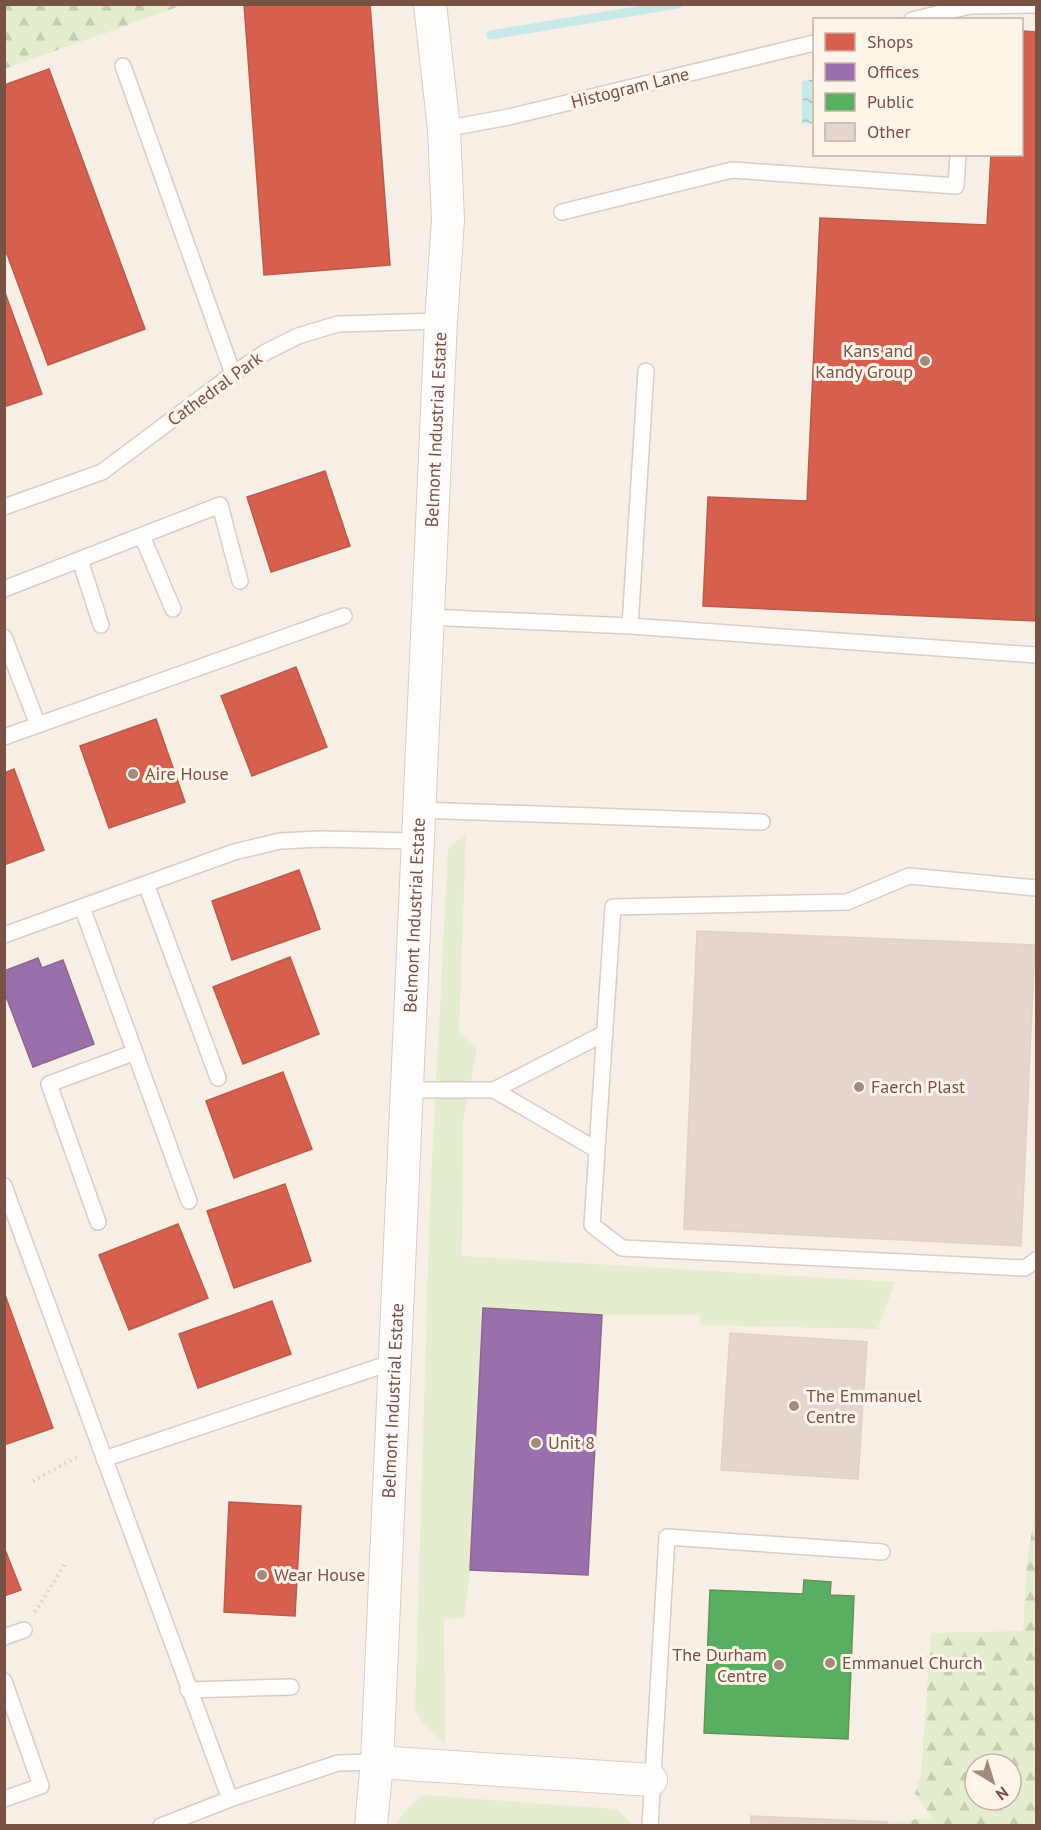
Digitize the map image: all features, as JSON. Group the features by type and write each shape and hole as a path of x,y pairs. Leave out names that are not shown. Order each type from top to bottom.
{"street":[{"name":"Belmont Industrial Estate","path":"371,1826 376,1762 441,321 448,220 444,129 430,4"},
{"path":"376,1762 651,1780"}],"lane":[{"path":"928,18 1036,5"},
{"name":"Histogram Lane","path":"444,129 509,117 813,43"},
{"path":"123,66 233,374"},
{"path":"562,212 732,170 956,186 958,156"},
{"name":"Cathedral Park","path":"4,507 102,472 266,351 298,336 338,324 441,321"},
{"path":"630,626 646,371"},
{"path":"4,589 220,505 240,581"},
{"path":"142,536 173,609"},
{"path":"80,560 101,625"},
{"path":"4,737 344,616"},
{"path":"427,617 630,626 1036,655"},
{"path":"4,637 38,725"},
{"path":"419,810 762,822"},
{"path":"4,935 234,852 280,841 320,839 417,841"},
{"path":"1036,888 909,876 848,902 613,907 592,1225 622,1248 1025,1268 1036,1260"},
{"path":"146,884 218,1078"},
{"path":"82,907 133,1053 189,1201"},
{"path":"406,1090 494,1090 605,1033"},
{"path":"98,1222 49,1084 133,1053"},
{"path":"494,1090 597,1150"},
{"path":"4,1186 8,1204 230,1799"},
{"path":"101,1451 393,1362"},
{"path":"650,1826 667,1537 882,1552"},
{"path":"4,1637 24,1630"},
{"path":"4,1681 41,1786 4,1799"},
{"path":"188,1690 291,1687"},
{"path":"161,1826 230,1799 338,1763 376,1762"}],"path":[{"path":"33,1481 101,1451"},
{"path":"24,1630 65,1564"}],"green space":[{"path":"5,4 183,4 183,5 5,69"},
{"path":"466,833 459,1031 477,1048 463,1121 462,1256 895,1282 878,1329 700,1325 700,1315 602,1315 483,1308 470,1570 464,1618 444,1619 445,1744 422,1723 415,1709 430,1201 448,849"},
{"path":"1036,1508 1036,1825 887,1826 887,1822 932,1818 915,1793 921,1774 931,1633 1023,1631 1027,1560"},
{"path":"423,1795 617,1809 632,1825 396,1825 406,1810"}],"water":[{"path":"813,79 813,124 802,123 802,81"}],"building: Shops":[{"path":"244,4 370,4 390,265 264,275"},
{"name":"Kans and Kandy Group","path":"1023,31 1036,32 1036,621 703,606 708,497 807,501 820,218 987,225 991,156 1023,156"},
{"path":"49,69 145,329 48,365 4,246 4,85"},
{"path":"4,290 42,394 4,407"},
{"path":"325,471 350,546 271,572 247,497"},
{"path":"296,667 327,747 252,776 221,696"},
{"name":"Aire House","path":"156,719 185,802 109,828 80,746"},
{"path":"14,769 44,850 4,865 4,773"},
{"path":"299,870 320,929 232,960 212,901"},
{"path":"290,957 319,1034 243,1064 213,987"},
{"path":"283,1072 312,1149 234,1178 206,1101"},
{"path":"285,1184 311,1261 234,1288 207,1211"},
{"path":"178,1224 208,1298 129,1330 99,1255"},
{"path":"4,1292 53,1428 4,1445"},
{"path":"272,1301 291,1354 198,1388 179,1334"},
{"name":"Wear House","path":"229,1502 301,1506 295,1616 224,1612"},
{"path":"4,1547 21,1590 4,1596"}],"building: Offices":[{"path":"38,958 42,968 63,960 94,1044 33,1067 4,991 4,971"},
{"name":"Unit 8","path":"483,1308 602,1315 588,1575 470,1570"}],"building: Public":[{"name":"The Durham Centre","path":"804,1580 831,1582 830,1595 854,1596 848,1739 704,1733 710,1590 803,1594"}],"building: Other":[{"name":"Faerch Plast","path":"697,931 1035,945 1021,1246 684,1229"},
{"name":"The Emmanuel Centre","path":"730,1333 867,1342 858,1479 721,1470"},
{"path":"751,1816 887,1822 887,1826 751,1826"}],"waterway":[{"path":"491,35 678,4"}],"place":[{"name":"Kans and Kandy Group","path":"925,361"},
{"name":"Aire House","path":"133,774"},
{"name":"Faerch Plast","path":"859,1087"},
{"name":"The Emmanuel Centre","path":"794,1406"},
{"name":"Unit 8","path":"536,1443"},
{"name":"Wear House","path":"262,1575"},
{"name":"Emmanuel Church","path":"830,1663"},
{"name":"The Durham Centre","path":"779,1665"}]}
